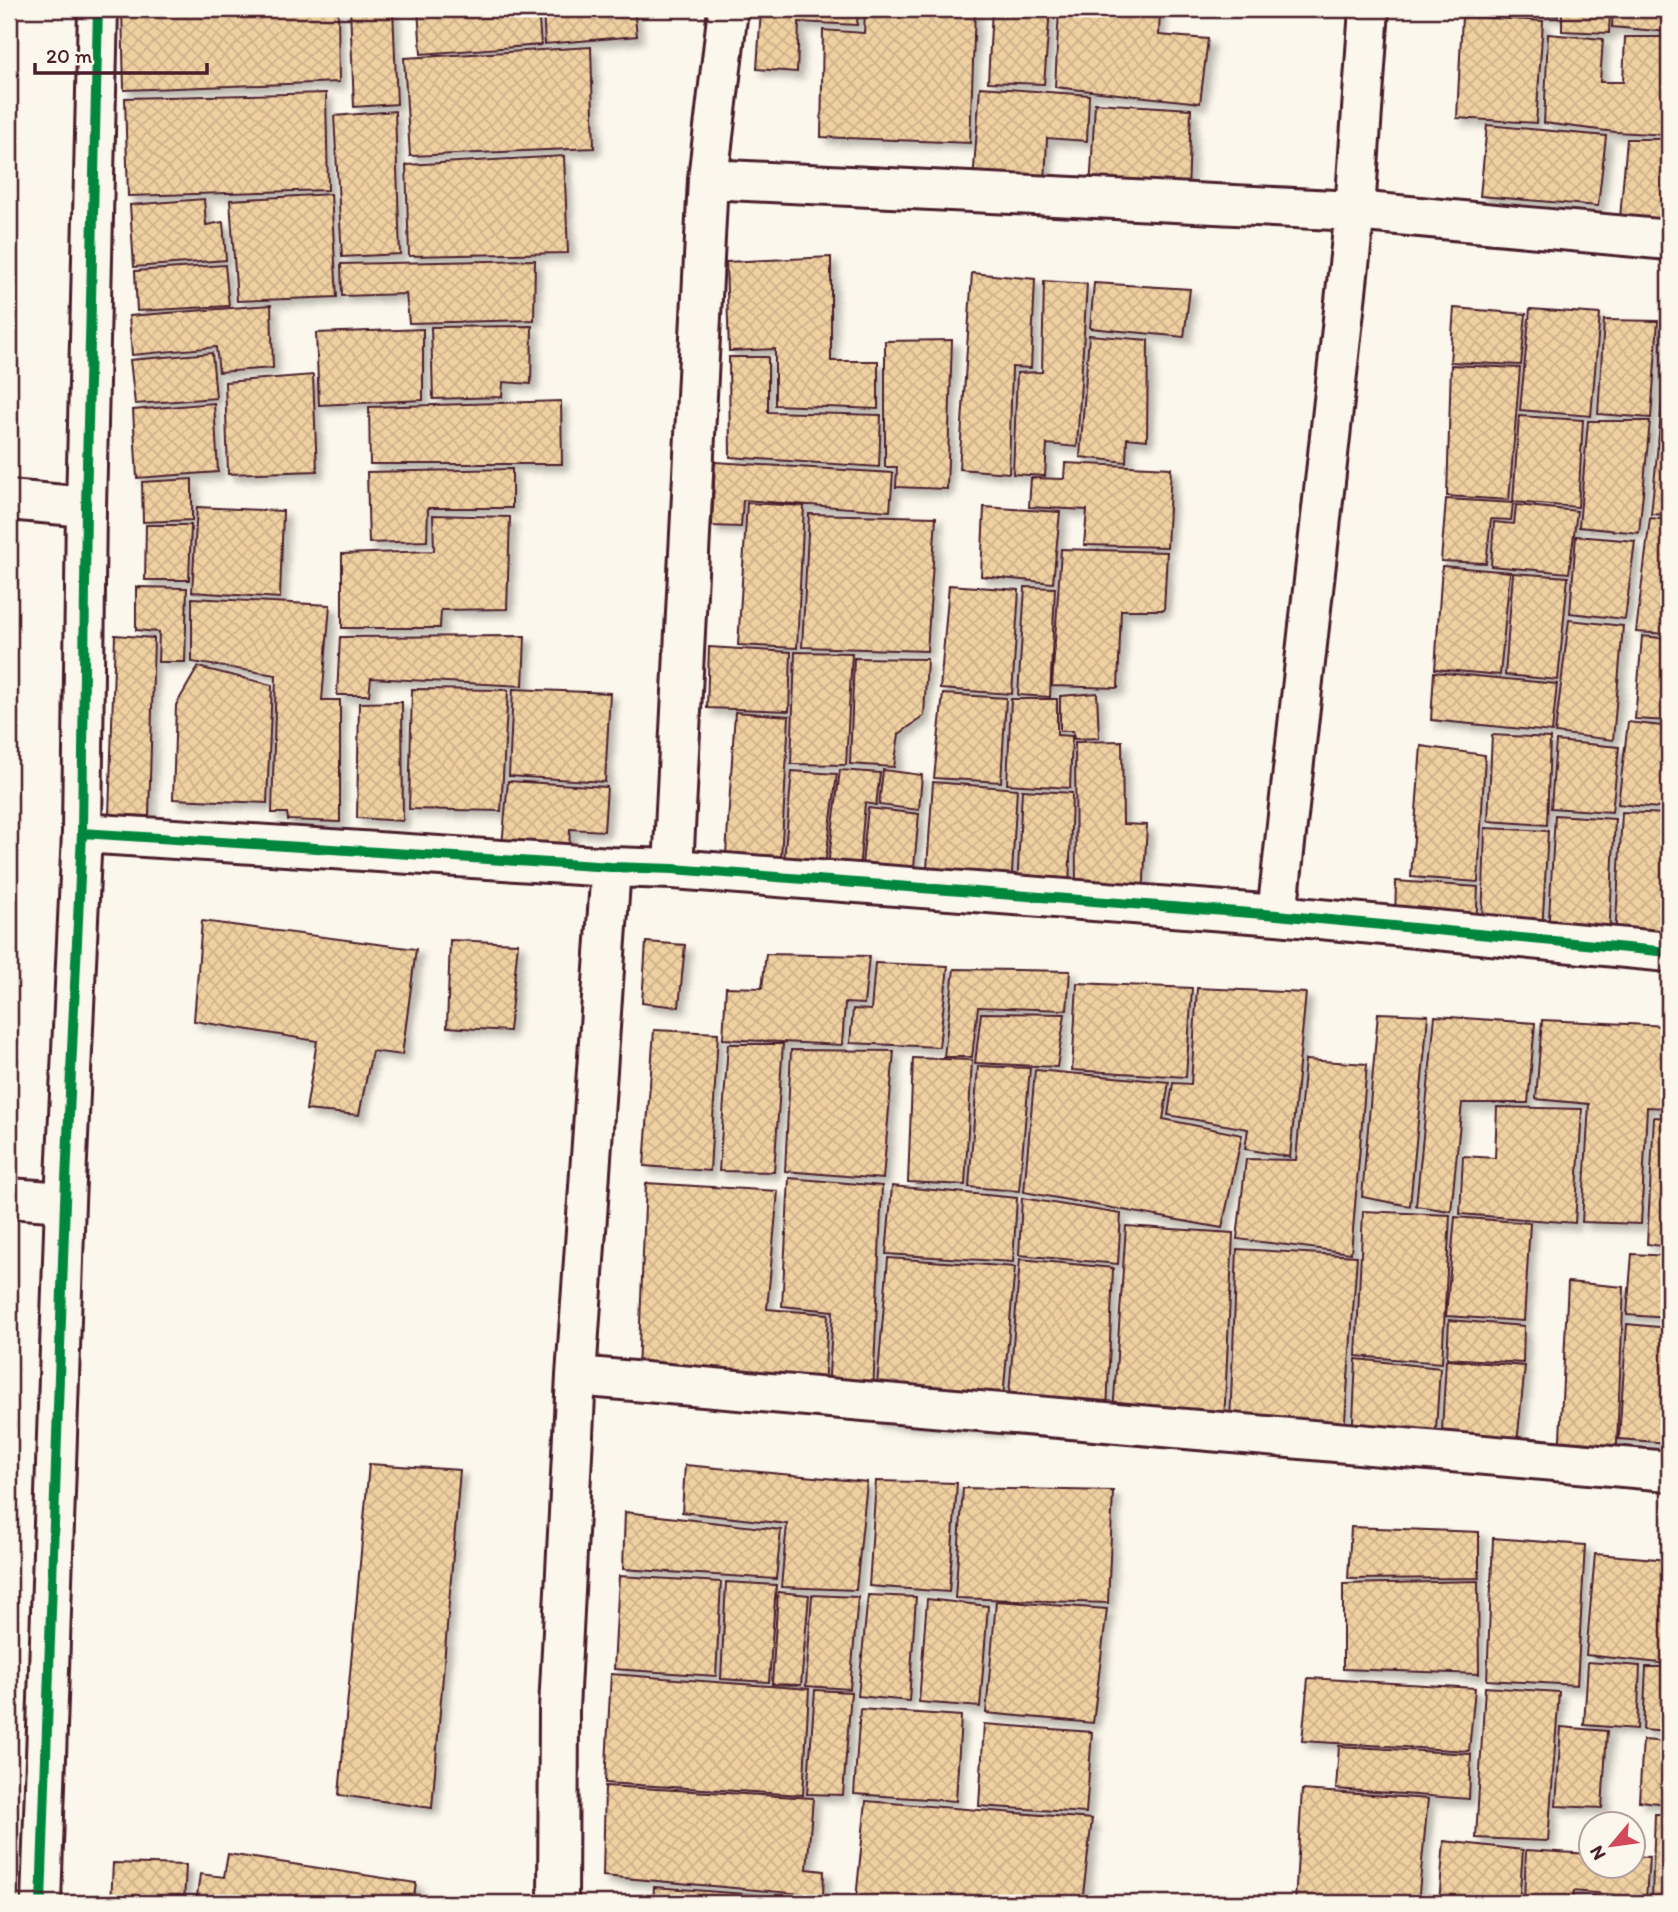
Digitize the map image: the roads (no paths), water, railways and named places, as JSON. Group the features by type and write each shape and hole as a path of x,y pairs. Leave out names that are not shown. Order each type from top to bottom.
{"street":[{"path":"41,1903 65,1202 82,833 97,9"},
{"path":"673,869 708,178 728,9"},
{"path":"1278,915 1355,211 1369,9"},
{"path":"708,178 1355,211 1669,240"},
{"path":"9,500 86,507"},
{"path":"82,833 673,869 1278,915 1669,952"},
{"path":"558,1903 559,1709 576,1376 611,867"},
{"path":"9,1198 65,1202"},
{"path":"576,1376 1669,1471"}]}
